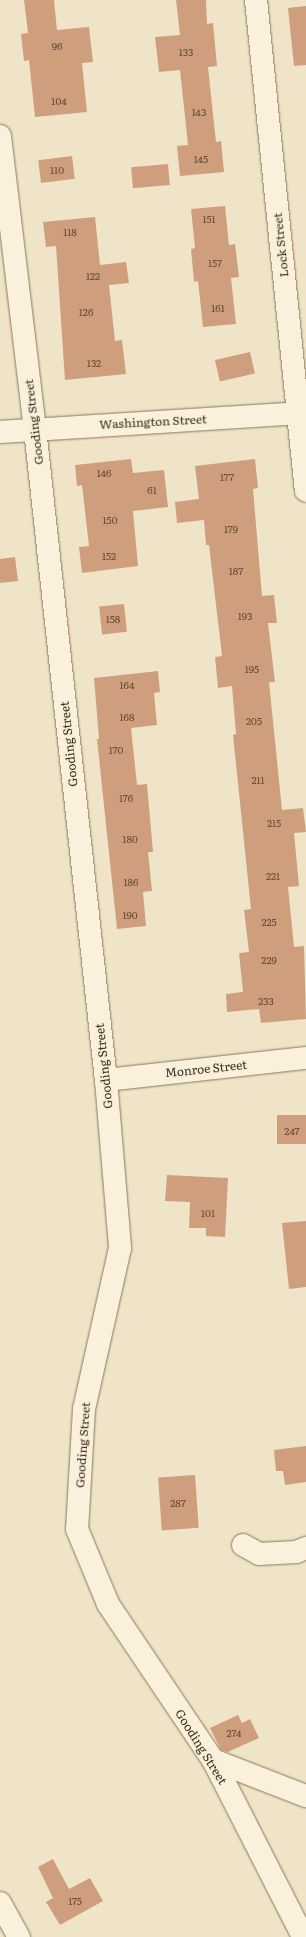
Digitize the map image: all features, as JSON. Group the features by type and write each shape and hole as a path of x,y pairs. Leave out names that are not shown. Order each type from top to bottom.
{"street":[{"name":"Lock Street","path":"256,0 302,413 306,490"},
{"name":"Gooding Street","path":"0,136 35,430 106,1080 120,1248 84,1409 77,1530 108,1604 212,1760 303,1937"},
{"name":"Washington Street","path":"0,432 302,413"},
{"name":"Monroe Street","path":"106,1080 306,1058"},
{"path":"243,1545 259,1554 296,1552 306,1548"},
{"path":"212,1760 306,1796"},
{"path":"0,1903 19,1937"}],"building":[{"path":"24,0 54,0 57,30 89,27 93,62 82,63 87,112 35,117 29,60 24,61 21,34 28,33"},
{"path":"176,0 206,0 207,24 213,23 217,66 208,67 216,142 221,141 224,172 180,176 177,146 188,145 180,70 159,72 155,37 180,35"},
{"path":"306,6 306,65 294,66 288,8"},
{"path":"72,156 75,179 41,183 38,160"},
{"path":"168,164 170,185 133,188 131,167"},
{"path":"225,206 229,245 235,244 239,277 231,278 236,324 203,327 198,281 194,282 191,249 195,248 191,209"},
{"path":"95,217 100,265 126,262 129,283 109,285 115,341 122,340 126,374 65,380 56,246 46,247 43,222"},
{"path":"250,352 255,373 220,382 215,360"},
{"path":"131,459 133,473 164,470 168,507 133,511 138,566 82,573 79,547 89,546 82,485 77,486 75,465"},
{"path":"255,459 258,488 253,489 262,596 274,595 277,623 268,623 275,682 269,682 282,810 303,808 306,832 294,833 299,886 288,887 294,947 304,946 306,1019 261,1023 259,1009 227,1012 226,994 243,992 239,953 249,952 244,910 251,909 233,735 236,734 232,686 218,688 215,657 222,656 209,545 206,545 204,520 177,523 175,502 199,499 195,466"},
{"path":"15,557 18,581 0,583 0,559"},
{"path":"124,604 127,632 102,634 99,607"},
{"path":"158,671 160,692 154,693 157,725 131,728 137,785 147,784 153,852 148,852 152,891 143,892 146,926 117,929 97,739 99,739 94,678"},
{"path":"277,1115 306,1115 306,1144 277,1144"},
{"path":"167,1175 228,1178 225,1237 206,1236 206,1228 189,1228 190,1202 165,1201"},
{"path":"306,1221 306,1287 289,1289 282,1223"},
{"path":"306,1446 306,1482 285,1485 283,1471 276,1471 274,1450"},
{"path":"195,1475 199,1528 162,1530 158,1478"},
{"path":"238,1715 242,1723 250,1719 259,1738 228,1752 221,1750 210,1728"},
{"path":"53,1859 69,1889 90,1878 103,1901 60,1925 46,1902 53,1898 38,1867"}]}
